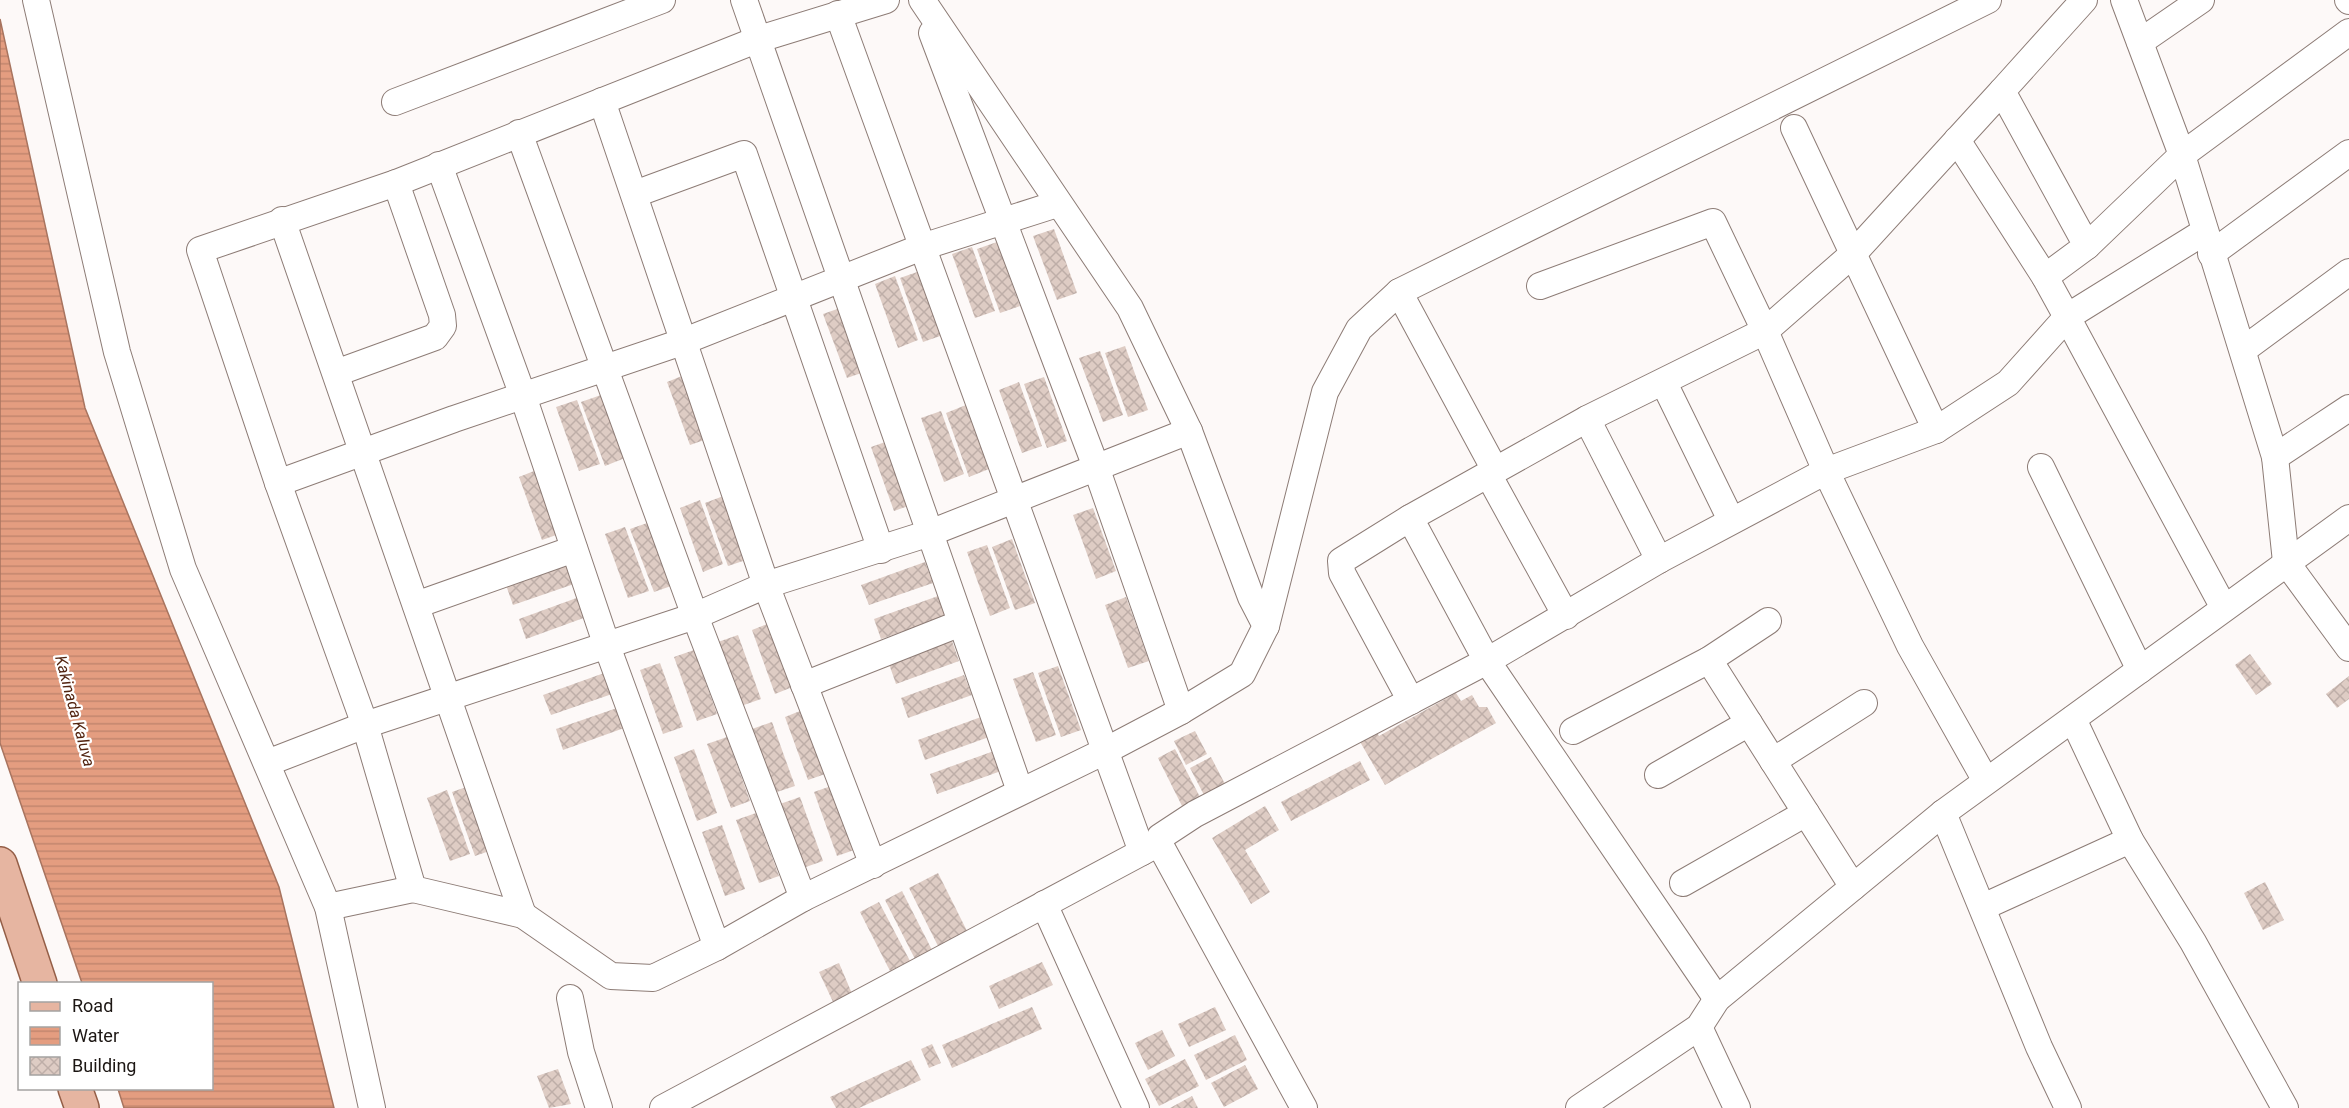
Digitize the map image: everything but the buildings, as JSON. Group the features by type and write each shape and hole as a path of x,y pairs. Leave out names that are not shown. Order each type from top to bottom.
{"main road":[{"path":"0,864 39,982"},
{"path":"75,1090 82,1108"}],"street":[{"path":"36,0 117,352 183,569 328,907 372,1108"},
{"path":"394,102 662,0"},
{"path":"744,0 1020,791"},
{"path":"414,889 365,725 278,483 200,250 282,220 396,183 759,39 886,0"},
{"path":"921,0 1057,204 1130,308 1189,430 1251,597 1266,626"},
{"path":"921,0 1002,223 1096,467 1181,711"},
{"path":"328,907 414,889 523,915 611,976 653,978 717,947 803,898 1105,751 1181,711 1242,674 1266,626 1325,392 1359,329 1399,291 1988,0"},
{"path":"1412,701 1342,573 1341,561 1410,518 1587,419 1664,383 1765,331 1853,254 2084,0"},
{"path":"2124,0 2182,155 2275,457 2286,562 2349,648"},
{"path":"2140,42 2202,0"},
{"path":"838,14 1105,751 1150,848 1304,1108"},
{"path":"2045,277 2087,246 2182,155 2349,32"},
{"path":"2002,91 2087,246"},
{"path":"602,101 766,585 873,865"},
{"path":"1794,128 1936,430"},
{"path":"519,133 695,616 803,898"},
{"path":"1957,140 2045,277 2224,608"},
{"path":"663,1108 1150,848 1160,837 1195,814 1487,661 1731,520 1826,471 1936,430 2008,383 2067,316 2208,243 2349,153"},
{"path":"635,194 744,154 796,298 881,550"},
{"path":"439,165 523,396 607,646 717,947"},
{"path":"336,373 435,337 443,326 442,315 396,183"},
{"path":"278,483 682,342 922,247 1057,204"},
{"path":"282,220 523,915"},
{"path":"1540,286 1713,222 1765,331 1826,471 1910,646 1986,781"},
{"path":"2243,350 2349,272"},
{"path":"1399,291 1566,616"},
{"path":"1664,383 1731,520"},
{"path":"2275,457 2349,408"},
{"path":"1587,419 1659,560"},
{"path":"267,763 365,725 695,616 766,585 930,533 1189,430"},
{"path":"2041,467 2140,670"},
{"path":"1410,518 1487,661 1717,999"},
{"path":"1579,1108 1699,1027 1717,999 1943,813 2349,518"},
{"path":"416,606 574,549"},
{"path":"1574,731 1709,660 1768,621"},
{"path":"804,685 962,623"},
{"path":"1709,660 1853,887"},
{"path":"1773,762 1864,703"},
{"path":"2073,719 2130,840 2193,942 2285,1108"},
{"path":"1658,775 1749,723"},
{"path":"1683,883 1806,813"},
{"path":"1943,813 2039,1047 2068,1108"},
{"path":"1983,907 2130,840"},
{"path":"1044,904 1136,1108"},
{"path":"570,998 581,1052 599,1108"},
{"path":"1699,1027 1737,1108"}],"water":[{"name":"Kakinada Kaluva","path":"0,19 85,408 279,887 334,1108 124,1108 118,1090 213,1090 213,982 82,982 0,743"}]}
